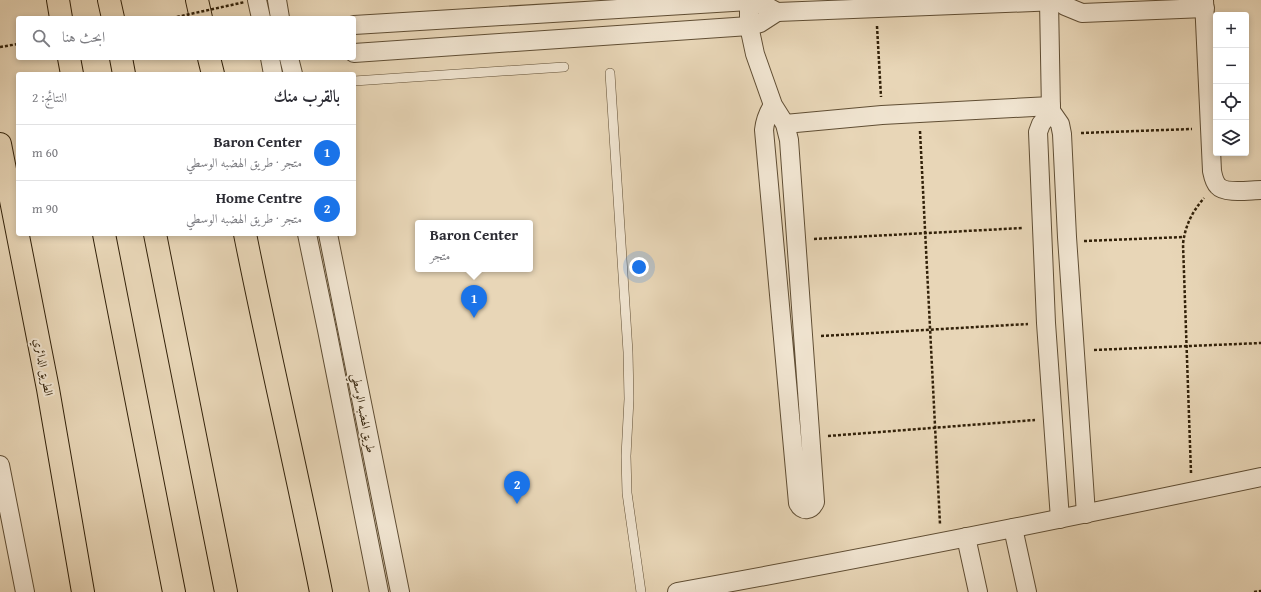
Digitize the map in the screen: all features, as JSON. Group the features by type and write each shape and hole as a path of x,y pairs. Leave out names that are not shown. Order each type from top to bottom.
{"highway":[{"path":"58,0 61,16"},
{"path":"109,0 113,16"},
{"path":"197,0 201,16"},
{"path":"69,60 72,72"},
{"path":"121,60 124,72"},
{"path":"210,60 212,72"},
{"name":"الطريق الدائري","path":"0,144 16,226"},
{"name":"الطريق الدائري","path":"18,236 48,389 83,592"},
{"path":"104,236 174,592"},
{"path":"155,236 226,592"},
{"path":"245,236 321,592"}],"street":[{"path":"277,0 280,16"},
{"path":"251,1 260,16"},
{"path":"749,1 750,26 755,54 773,105 785,124 789,140 815,502 813,507 809,510 804,510 798,503 764,130 766,117 773,105"},
{"path":"356,25 749,1 778,12 1056,1 1069,8 1082,12 1205,4 1212,171 1214,179 1218,186 1225,190 1261,190"},
{"path":"1056,1 1051,108 1038,132 1046,323 1060,519"},
{"path":"614,10 616,36"},
{"path":"356,53 750,26 760,23 778,12"},
{"path":"477,18 479,44"},
{"path":"270,60 273,72"},
{"path":"290,60 292,72"},
{"path":"785,124 882,115 1051,108"},
{"path":"1051,108 1060,124 1062,134 1067,239 1086,514"},
{"path":"1042,233 1067,239"},
{"name":"طريق الهضبه الوسطي","path":"307,236 379,592"},
{"name":"طريق الهضبه الوسطي","path":"328,236 400,592"},
{"path":"1049,361 1075,356"},
{"path":"0,465 25,592"},
{"path":"677,592 765,584 940,542 1086,514 1261,477"},
{"path":"1013,528 1027,592"},
{"path":"966,537 978,592"}],"lane":[{"path":"356,81 564,67"},
{"path":"610,73 628,352 629,399 626,456 627,493 641,592"}],"path":[{"path":"181,16 251,1"},
{"path":"876,8 882,115"},
{"path":"0,47 16,44"},
{"path":"919,113 940,542"},
{"path":"1062,134 1210,129"},
{"path":"1192,491 1184,237 1188,222 1195,208 1218,186"},
{"path":"796,240 925,233 1042,233"},
{"path":"1067,239 1184,237"},
{"path":"803,337 1046,323"},
{"path":"1075,356 1187,346 1261,343"},
{"path":"810,437 1053,419"},
{"path":"1254,592 1261,591"}],"place":[{"name":"Baron Center","path":"474,318"},
{"name":"Home Centre","path":"517,504"}]}
